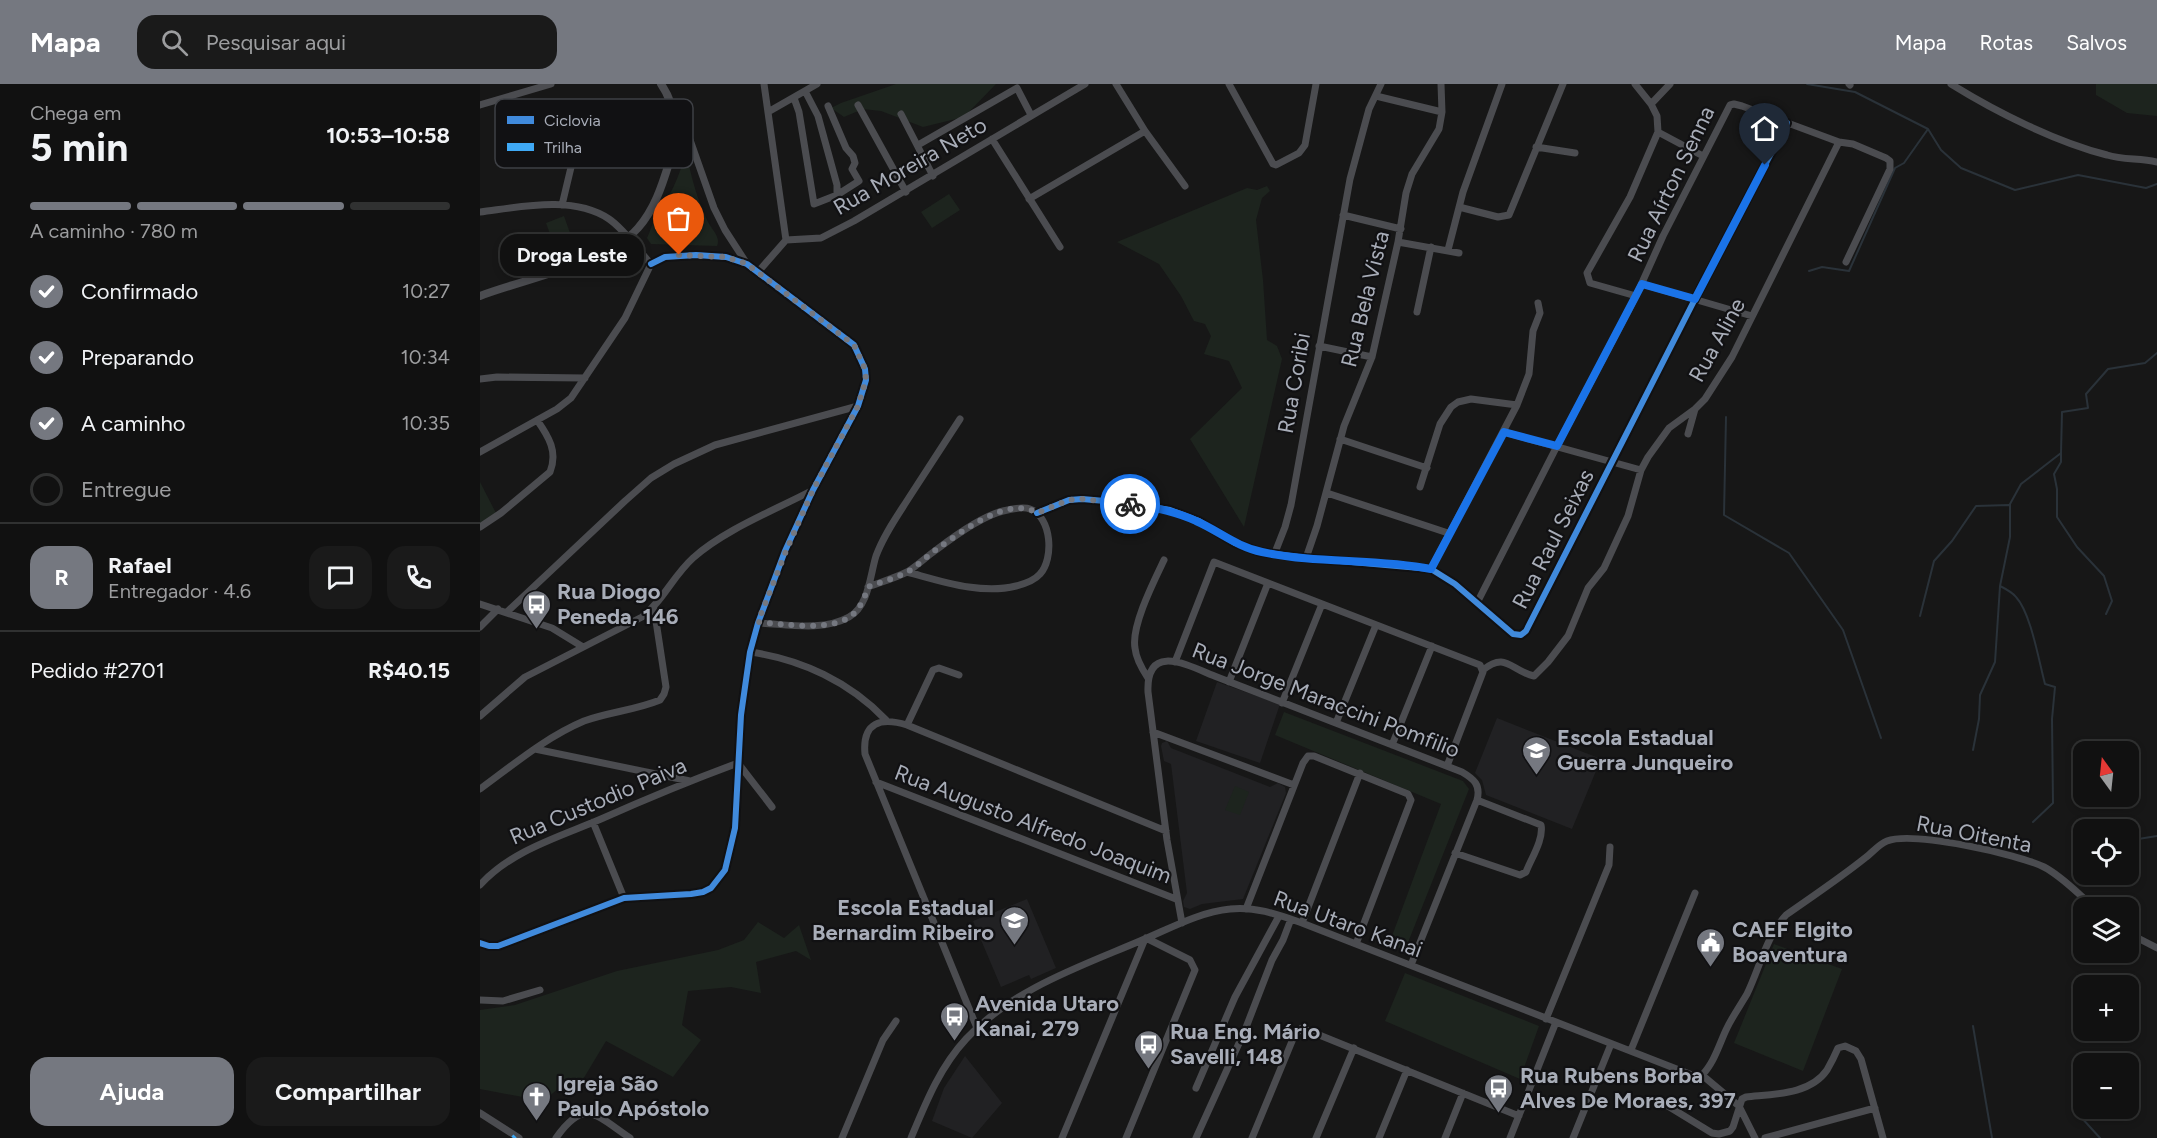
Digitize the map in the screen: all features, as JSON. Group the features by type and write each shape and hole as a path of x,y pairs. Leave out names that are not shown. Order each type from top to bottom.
{"street":[{"path":"500,99 551,84"},
{"path":"661,84 668,99"},
{"path":"758,272 786,240 764,84"},
{"path":"768,112 817,84"},
{"name":"Rua Moreira Neto","path":"786,240 821,238 906,192 1084,84"},
{"path":"1116,84 1145,131 1185,186"},
{"path":"1229,84 1273,164 1279,165 1303,149 1316,84"},
{"name":"Rua Coribi","path":"1274,555 1291,505 1350,179 1369,109 1381,84"},
{"name":"Rua Bela Vista","path":"1306,558 1327,493 1340,439 1372,357 1401,229 1406,193 1412,174 1439,129 1442,112 1441,84"},
{"path":"1449,250 1459,207 1481,136 1502,84"},
{"path":"1459,207 1498,217 1509,215 1563,84"},
{"path":"1635,84 1651,104 1657,116 1658,132 1630,197 1588,268 1588,279 1590,283 1636,296"},
{"path":"1651,104 1670,84"},
{"path":"1951,84 2078,147 2110,156 2157,162"},
{"path":"918,146 1017,88 1031,116"},
{"path":"805,91 818,116 837,185 837,195"},
{"path":"1376,96 1442,112"},
{"path":"794,98 799,112 814,204 837,195 859,181 852,169 855,163 853,156 846,148 828,106"},
{"path":"480,105 495,101"},
{"name":"Rua Aírton Senna","path":"1478,603 1636,296 1728,107 1734,104 1787,123"},
{"path":"858,105 906,192"},
{"path":"901,114 933,176"},
{"path":"1787,123 1839,142 1853,144 1890,161 1890,169 1846,262"},
{"name":"Rua Raul Seixas","path":"1037,513 1069,500 1128,503 1170,510 1198,521 1244,547 1274,555 1431,569 1455,584 1513,634 1518,636 1524,634 1787,123"},
{"path":"1029,200 1145,131"},
{"path":"1658,132 1703,156"},
{"path":"992,140 1060,247"},
{"name":"Rua Aline","path":"1483,670 1491,663 1502,661 1534,676 1560,648 1568,636 1588,588 1604,568 1628,516 1641,470 1669,428 1695,409 1713,388 1732,357 1839,142"},
{"path":"1536,147 1575,153"},
{"path":"693,148 714,208 747,264"},
{"path":"562,205 571,168"},
{"path":"480,296 596,257 628,239 647,216 661,190 668,168"},
{"path":"480,212 562,205 600,214 611,220 651,264"},
{"path":"1343,215 1401,229"},
{"path":"1398,242 1459,253"},
{"path":"1417,312 1431,247"},
{"path":"480,452 557,409 571,398 625,318 651,264 665,257 687,255 726,257 747,264 854,345 865,369 866,380 858,406 813,490 758,622 750,652 741,715 735,828 725,870 711,888 691,894 624,898 514,942 489,946 480,943"},
{"path":"1642,284 1752,316"},
{"path":"1431,569 1517,405 1529,374 1533,331 1541,310 1538,303"},
{"path":"1319,345 1372,357"},
{"path":"480,379 498,377 585,378"},
{"path":"1420,487 1440,424 1451,407 1458,402 1471,399 1517,405"},
{"path":"507,612 625,501 651,478 674,464 716,445 858,406"},
{"path":"1688,434 1695,409"},
{"path":"758,622 830,624 851,616 858,609 868,587 876,556 892,525 960,418"},
{"path":"480,527 501,513 550,472 554,451 547,434 537,420"},
{"path":"1504,432 1641,470"},
{"path":"1340,439 1427,468"},
{"path":"480,716 525,677 642,617 654,608 678,573 710,543 813,490"},
{"path":"1327,493 1448,533"},
{"path":"868,587 907,572 937,549 993,515 1015,508 1029,508 1037,513 1046,529 1049,546 1046,564 1040,575 1014,587 988,589 907,572"},
{"path":"1164,560 1151,588 1135,634 1135,649 1148,678 1166,831 1182,923"},
{"path":"1175,662 1210,561 1268,583 1480,665 1483,670 1447,766"},
{"path":"1229,682 1268,583"},
{"path":"480,604 552,628 584,647"},
{"path":"1282,703 1322,604"},
{"path":"480,789 567,729 586,720 660,700 666,687 654,608"},
{"path":"480,627 498,609"},
{"path":"1336,723 1376,625"},
{"path":"1392,745 1432,646"},
{"path":"750,652 771,654 833,679 866,700 886,720 908,725 1166,831"},
{"name":"Rua Jorge Maraccini Pomfilio","path":"1148,678 1150,671 1158,662 1164,660 1229,682 1473,778 1479,792 1477,800"},
{"path":"908,725 933,670 939,668 959,675"},
{"path":"886,720 873,726 866,737 865,754 977,1028"},
{"path":"1153,732 1294,785"},
{"path":"535,749 690,781"},
{"path":"1246,909 1303,763 1310,755 1408,794 1411,800 1356,944"},
{"path":"738,763 772,807"},
{"name":"Rua Custodio Paiva","path":"480,885 491,873 523,852 738,763"},
{"path":"1302,923 1360,773"},
{"name":"Rua Augusto Alfredo Joaquim","path":"876,782 1176,899"},
{"path":"1411,965 1455,853 1477,800 1541,825 1542,832 1526,872 1520,875 1455,853"},
{"path":"593,822 624,898"},
{"name":"Rua Oitenta","path":"1702,1075 1710,1066 1730,1022 1747,994 1772,933 1779,922 1867,857 1884,841 1904,837 1946,843 1981,849 2033,863 2051,871 2082,897"},
{"path":"1546,1019 1609,865 1610,847"},
{"path":"1630,1050 1695,893"},
{"name":"Rua Utaro Kanai","path":"911,1138 944,1066 977,1028 1016,998 1182,923 1216,912 1246,909 1302,923 1692,1075 1702,1075"},
{"path":"1196,1088 1235,997 1279,916"},
{"path":"1196,1138 1245,1030 1272,960 1291,919"},
{"path":"1062,1138 1146,938 1190,960 1195,970 1126,1138"},
{"path":"2139,940 2157,948"},
{"path":"480,1000 503,1001 540,990"},
{"path":"842,1138 883,1040 896,1021"},
{"path":"1510,1138 1556,1022"},
{"path":"1252,1138 1297,1030 1305,1028 1519,1116"},
{"path":"1573,1138 1611,1044"},
{"path":"1658,1100 1712,1133 1730,1131 1742,1099 1788,1092 1813,1083 1827,1070 1838,1048 1843,1046 1856,1051 1861,1059 1883,1138"},
{"path":"1316,1138 1354,1048"},
{"path":"1379,1138 1407,1070"},
{"path":"1702,1075 1739,1106 1755,1138"},
{"path":"1445,1138 1463,1093"},
{"path":"1765,1138 1875,1108"},
{"path":"480,1113 519,1138"},
{"path":"556,1138 573,1117 587,1113 602,1119 630,1138"}],"shaded area":[{"path":"896,84 996,84 964,117 923,127 881,111 863,109 844,117 831,108"},
{"path":"2096,84 2157,84 2157,116 2127,113 2096,95"},
{"path":"681,168 690,168 697,195 717,237 717,246 651,244 647,238"},
{"path":"1267,186 1270,191 1262,198 1256,220 1267,340 1277,346 1282,359 1244,527 1190,439 1242,388 1229,361 1204,354 1211,336 1205,324 1194,321 1181,296 1159,264 1117,242 1247,188 1257,190"},
{"path":"949,194 960,210 932,228 921,212"},
{"path":"564,216 575,247 557,253 546,223"},
{"path":"480,482 497,515 480,523"},
{"path":"1217,682 1280,704 1260,763 1196,741"},
{"path":"1284,712 1463,781 1469,789 1405,950 1389,944 1441,804 1275,735"},
{"name":"Escola Estadual Guerra Junqueiro","path":"1497,718 1601,759 1572,829 1486,795 1482,780 1475,773"},
{"path":"1167,741 1171,748 1270,787 1278,783 1285,787 1286,793 1243,899 1202,904 1190,909 1184,907 1183,901 1187,893 1171,764 1164,761 1161,746"},
{"path":"1235,786 1249,792 1240,815 1225,810"},
{"name":"Escola Estadual Bernardim Ribeiro","path":"1027,899 1056,968 1031,979 1029,975 1001,987 973,921"},
{"path":"758,922 784,938 799,925 811,960 796,951 756,962 761,993 731,987 688,991 682,1025 701,1040 673,1077 606,1041 582,1081 562,1085 544,1101 480,1089 480,1010 515,1005 617,971 718,950 744,940"},
{"path":"1774,944 1842,969 1803,1071 1734,1043"},
{"path":"1405,973 1539,1026 1520,1079 1385,1021"},
{"path":"965,1056 1002,1103 972,1138 932,1121 944,1088"}],"waterway":[{"path":"1807,84 1855,92 1928,129 1941,150 1961,168 2015,190 2078,175 2146,188 2157,184"},
{"path":"1809,271 1822,267 1849,271 1895,168 1904,163 1928,129"},
{"path":"1973,750 1979,719 1980,695 1995,662 2000,586 2010,537 2010,504 2021,484 2061,453 2062,412 2088,408 2086,394 2108,369 2145,363 2157,353"},
{"path":"1726,417 1724,515 1789,553 1843,630 1881,738"},
{"path":"2061,453 2061,462 2054,474 2057,489 2057,517 2077,547 2104,576 2112,601 2106,614"},
{"path":"1920,616 1934,561 1952,541 1976,506 2009,505"},
{"path":"2000,586 2013,594 2021,604 2030,626 2045,684 2055,687 2052,719 2053,803 2033,822"},
{"path":"2139,839 2157,836"},
{"path":"1973,1026 1992,1138"},
{"path":"2083,1119 2100,1138"}],"cycle path":[{"path":"1037,513 1069,500 1128,503 1170,510 1199,521 1235,543 1260,552 1431,569 1455,584 1513,634 1521,635 1526,631 1787,123"},
{"path":"480,943 498,946 624,898 703,892 711,888 725,870 735,828 741,715 750,652 758,623 785,551 813,490 858,406 866,380 865,369 854,345 747,264 726,257 696,255 665,257 651,264"}],"way so far":[{"path":"679,255 726,257 747,264 854,345 865,369 866,380 858,406 813,490 758,622 830,624 851,616 858,609 868,587 907,572 937,549 986,518 1000,512 1015,508 1029,508 1037,513 1069,500 1082,499 1130,504"}],"place":[{"name":"Droga Leste","path":"679,255"},
{"name":"Rua Diogo Peneda, 146","path":"536,630"},
{"name":"Escola Estadual Guerra Junqueiro","path":"1536,776"},
{"name":"Escola Estadual Bernardim Ribeiro","path":"1015,946"},
{"name":"CAEF Elgito Boaventura","path":"1711,968"},
{"name":"Avenida Utaro Kanai, 279","path":"954,1042"},
{"name":"Rua Eng. Mário Savelli, 148","path":"1149,1070"},
{"name":"Rua Rubens Borba Alves De Moraes, 397","path":"1499,1114"},
{"name":"Igreja São Paulo Apóstolo","path":"536,1122"}],"route":[{"path":"1130,504 1170,510 1198,521 1235,543 1260,552 1431,569 1448,533 1504,432 1557,446 1642,284 1695,299 1765,165"}]}
